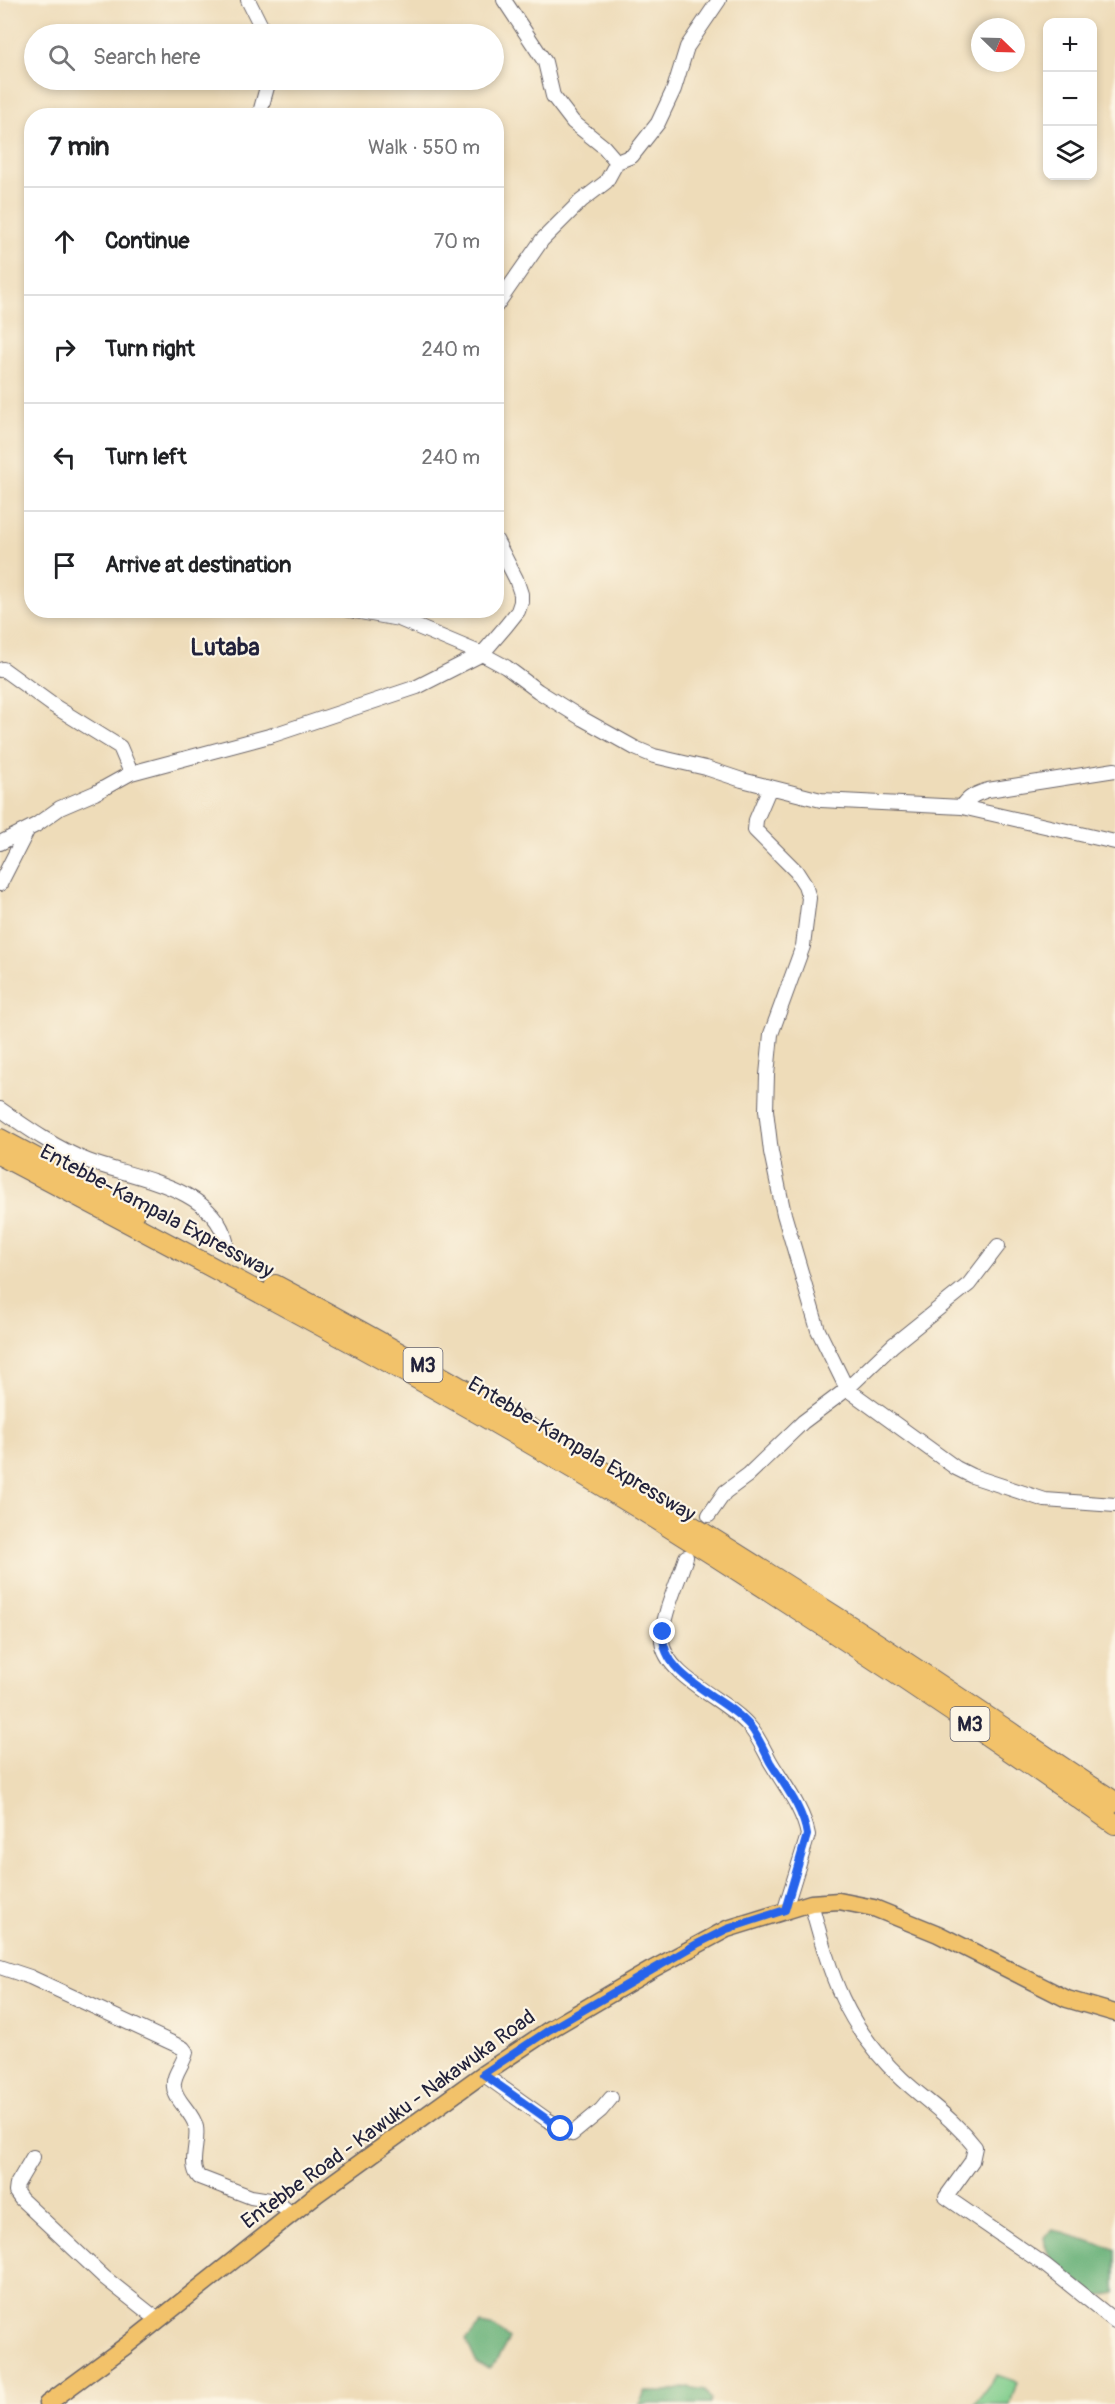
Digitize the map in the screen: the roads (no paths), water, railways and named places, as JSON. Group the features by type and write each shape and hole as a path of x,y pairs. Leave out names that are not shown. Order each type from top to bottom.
{"highway":[{"name":"Entebbe-Kampala Expressway","path":"0,1139 345,1323 549,1438 833,1614 1115,1802"},
{"name":"Entebbe-Kampala Expressway","path":"0,1155 286,1306 509,1432 657,1520 905,1681 1115,1824"}],"main road":[{"name":"Entebbe Road - Kawuku - Nakawuka Road","path":"47,2404 158,2320 291,2214 483,2074 549,2030 727,1929 811,1903 839,1901 891,1914 938,1934 1067,1999 1115,2013"}],"street":[{"path":"248,0 261,24"},
{"path":"504,0 545,62 553,96 573,122 604,147 617,162"},
{"path":"504,295 542,240 581,201 606,182 617,162 632,156 658,123 674,89 687,47 719,0"},
{"path":"261,108 266,90"},
{"path":"0,843 28,829 60,807 95,793 131,773 273,735 417,687 482,654 518,611 521,602 516,579 504,556"},
{"path":"393,618 482,654 506,667 538,691 583,719 654,756 822,800 962,807 1115,842"},
{"path":"0,670 3,669 54,706 120,747 131,773"},
{"path":"962,807 974,794 988,790 1115,770"},
{"path":"770,787 756,820 755,830 796,872 806,885 809,898 802,946 771,1034 766,1110 771,1152 784,1214 818,1330 846,1389 956,1468 972,1476 1045,1500 1115,1505"},
{"path":"0,885 28,829"},
{"path":"0,1109 46,1139 88,1161 156,1182 195,1201 214,1216 226,1241"},
{"path":"709,1515 725,1492 748,1475 803,1422 846,1389 893,1345 969,1284 998,1246"},
{"path":"686,1557 666,1618 662,1642 666,1653 680,1672 732,1709 750,1726 796,1803 806,1825 807,1835 785,1910"},
{"path":"811,1903 826,1958 856,2027 872,2049 903,2080 960,2127 975,2147 972,2161 946,2197 1046,2265 1115,2321"},
{"path":"0,1967 30,1977 183,2048 186,2052 185,2058 174,2080 174,2089 194,2119 195,2173 199,2177 251,2197 276,2201 291,2214"},
{"path":"483,2074 546,2119 572,2134 601,2110 611,2098"},
{"path":"33,2157 17,2184 16,2192 21,2199 105,2278 158,2320"}],"district":[{"name":"Lutaba","path":"225,647"}]}
